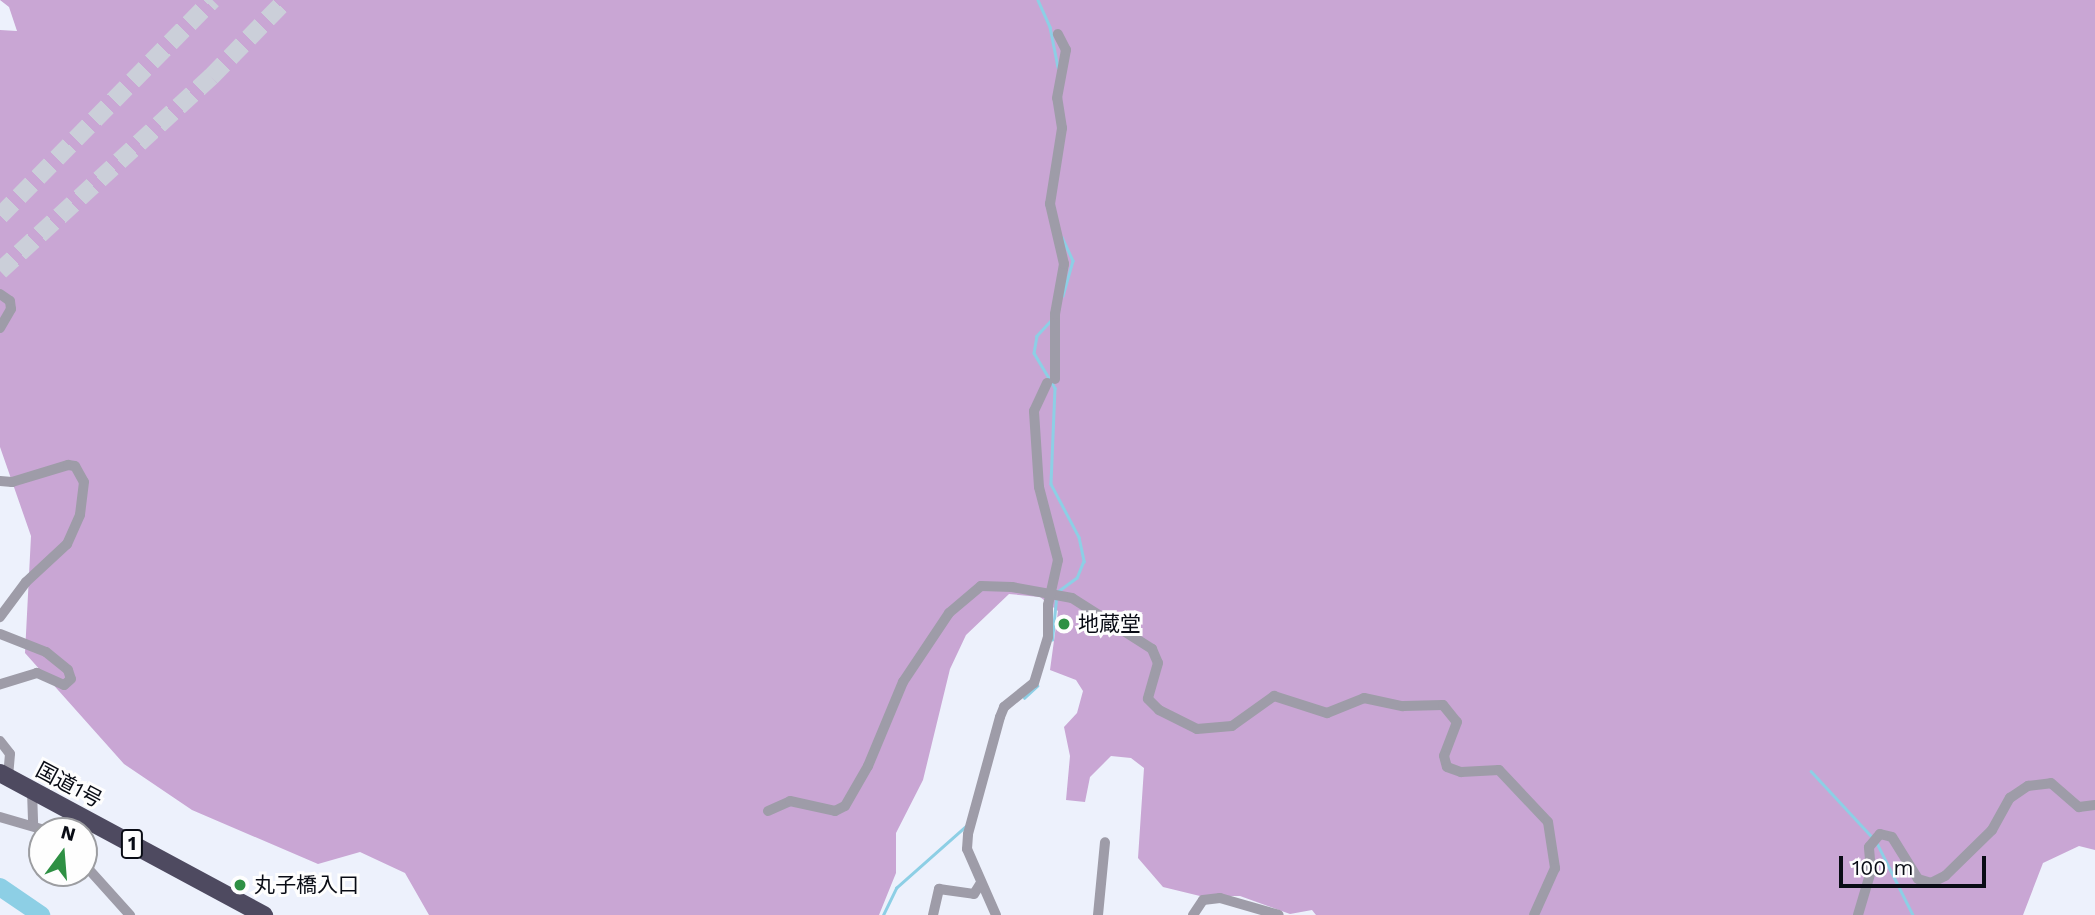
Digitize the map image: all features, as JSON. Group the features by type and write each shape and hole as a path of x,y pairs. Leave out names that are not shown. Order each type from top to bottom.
{"highway":[{"name":"国道1号","path":"4,776 264,915"}],"street":[{"path":"996,915 967,849 968,834 1004,707 1030,689 1038,673 1049,630 1050,595 1058,560 1039,487 1034,411 1051,381 1055,314 1064,264 1050,216 1062,128 1058,85 1066,63 1066,50 1058,34"},
{"path":"0,294 10,301 0,328"},
{"path":"0,481 12,482 68,464 75,466 84,482 80,515 67,544 26,582 0,617"},
{"path":"768,811 790,801 835,811 845,806 868,766 907,675 948,613 971,590 993,585 1080,602 1152,649 1158,663 1148,699 1159,710 1197,729 1232,726 1273,696 1327,713 1364,698 1448,708 1457,722 1444,756 1447,767 1461,772 1499,770 1548,822 1555,868 1534,915"},
{"path":"0,634 46,652 68,670 72,679 64,685 37,673 0,684"},
{"path":"0,741 10,754 4,776"},
{"path":"1858,915 1871,871 1868,847 1880,834 1892,837 1918,879 1931,883 1945,876 1983,839 2010,798 2028,786 2051,783 2079,807 2095,805"},
{"path":"32,791 33,817"},
{"path":"0,817 28,823"},
{"path":"1098,915 1105,842"},
{"path":"98,880 130,915"},
{"path":"933,915 939,888 974,894 981,883"},
{"path":"1193,915 1203,900 1220,898 1279,915"}],"shaded area":[{"path":"0,0 2095,0 2095,850 2079,846 2043,863 2023,915 1316,915 1312,910 1290,914 1240,896 1200,896 1163,887 1138,858 1144,768 1131,758 1111,756 1090,777 1085,802 1066,800 1070,756 1064,727 1077,713 1083,691 1076,680 1050,670 1058,611 1040,597 1009,594 966,635 950,669 923,780 896,833 896,873 879,915 429,915 405,873 360,852 318,864 192,810 124,764 25,653 31,536 0,447 0,30 17,31 9,7"}],"waterway":[{"path":"1038,0 1050,27 1058,67"},
{"path":"1062,237 1073,261 1063,296"},
{"path":"1051,321 1037,336 1034,353 1055,388 1051,484 1079,537 1084,561 1077,578 1058,592"},
{"path":"1052,640 1056,599"},
{"path":"1024,698 1037,686"},
{"path":"1811,771 1873,838"},
{"path":"883,915 896,888 967,825"},
{"path":"1877,843 1913,915"},
{"path":"0,887 41,915"}],"tunnel":[{"path":"0,216 212,0"},
{"path":"0,271 211,77 286,0"}],"place":[{"name":"地蔵堂","path":"1064,624"},
{"name":"丸子橋入口","path":"240,885"}]}
